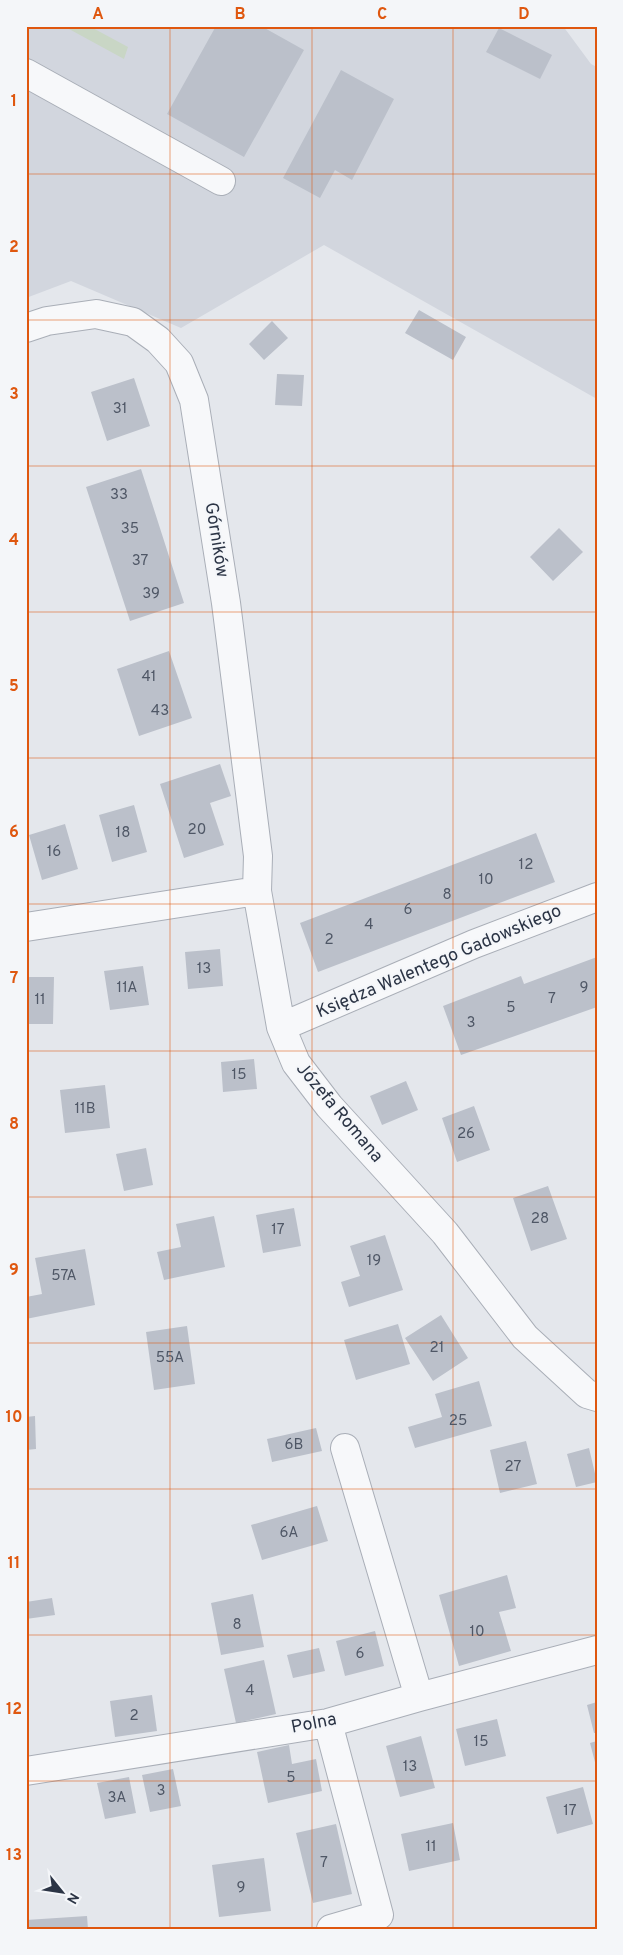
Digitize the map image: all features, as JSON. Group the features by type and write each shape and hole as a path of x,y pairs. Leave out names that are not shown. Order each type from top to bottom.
{"street":[{"path":"26,73 221,181"},
{"name":"Górników","path":"26,328 47,321 96,314 133,322 158,340 178,363 194,400 232,652 258,856 257,891"},
{"path":"26,927 257,891"},
{"name":"Józefa Romana","path":"257,891 281,1027 296,1063 329,1106 445,1233 525,1337 587,1394 597,1397"},
{"name":"Księdza Walentego Gadowskiego","path":"281,1027 474,944 597,897"},
{"path":"345,1448 419,1697"},
{"name":"Polna","path":"26,1770 328,1722 597,1650"},
{"path":"328,1722 379,1915 330,1929"}],"shaded area":[{"path":"26,26 563,26 591,64 597,67 597,399 324,245 181,328 71,281 26,298"}],"green space":[{"path":"71,26 89,26 128,47 124,59 69,29"}],"building":[{"path":"216,26 261,26 304,50 244,157 167,114"},
{"path":"499,28 552,55 540,79 486,52"},
{"path":"341,70 394,99 352,180 335,170 320,198 283,178"},
{"path":"419,310 466,337 453,360 405,333"},
{"path":"272,321 288,338 264,360 249,344"},
{"path":"277,374 304,375 302,406 275,405"},
{"path":"134,378 150,426 107,441 91,392"},
{"path":"141,469 184,603 130,621 86,487"},
{"path":"559,528 583,552 553,581 530,557"},
{"path":"169,651 192,718 139,736 117,669"},
{"path":"220,764 231,796 210,803 224,845 184,858 160,784"},
{"path":"134,805 147,852 112,862 99,815"},
{"path":"65,824 78,869 42,880 29,835"},
{"path":"536,833 555,882 318,972 300,923"},
{"path":"220,949 223,986 188,989 185,952"},
{"path":"597,957 597,1007 461,1055 443,1006 521,976 524,984"},
{"path":"143,966 149,1005 110,1010 104,971"},
{"path":"26,977 54,977 53,1024 26,1024"},
{"path":"254,1059 257,1089 223,1092 221,1062"},
{"path":"406,1081 418,1110 382,1125 370,1096"},
{"path":"105,1085 110,1128 65,1133 60,1090"},
{"path":"474,1106 490,1150 457,1162 442,1118"},
{"path":"146,1148 153,1185 124,1191 116,1154"},
{"path":"548,1186 567,1239 531,1251 513,1198"},
{"path":"294,1208 301,1246 263,1253 256,1215"},
{"path":"214,1216 225,1267 164,1280 157,1252 181,1247 176,1224"},
{"path":"385,1235 403,1290 349,1307 341,1282 360,1276 350,1246"},
{"path":"85,1249 95,1305 26,1319 26,1297 42,1294 35,1258"},
{"path":"441,1315 468,1358 433,1381 405,1338"},
{"path":"398,1324 410,1364 356,1380 344,1340"},
{"path":"187,1326 195,1384 154,1390 146,1332"},
{"path":"479,1381 492,1426 415,1448 408,1427 442,1417 435,1394"},
{"path":"35,1416 36,1449 26,1450 26,1417"},
{"path":"316,1428 322,1451 272,1462 267,1439"},
{"path":"526,1441 537,1484 500,1493 490,1450"},
{"path":"589,1448 597,1482 576,1487 567,1454"},
{"path":"317,1506 328,1541 262,1560 251,1525"},
{"path":"507,1575 516,1608 499,1612 511,1651 459,1666 439,1595"},
{"path":"253,1594 264,1647 221,1655 211,1603"},
{"path":"52,1598 55,1615 26,1619 26,1602"},
{"path":"375,1631 384,1666 345,1676 336,1641"},
{"path":"319,1648 325,1671 293,1678 287,1655"},
{"path":"264,1660 276,1714 236,1723 224,1669"},
{"path":"152,1695 157,1731 115,1737 110,1701"},
{"path":"597,1702 597,1733 594,1733 587,1705"},
{"path":"497,1719 506,1756 465,1766 456,1729"},
{"path":"421,1736 435,1788 400,1797 386,1746"},
{"path":"597,1741 597,1766 596,1766 590,1743"},
{"path":"289,1745 292,1764 316,1759 322,1791 268,1803 257,1752"},
{"path":"173,1769 181,1806 150,1812 142,1775"},
{"path":"129,1777 136,1813 105,1819 97,1783"},
{"path":"583,1787 593,1824 557,1834 546,1797"},
{"path":"453,1823 460,1860 409,1871 401,1834"},
{"path":"336,1824 352,1894 313,1903 296,1833"},
{"path":"264,1858 271,1911 219,1917 212,1865"},
{"path":"87,1916 88,1929 26,1929 26,1920"}]}
